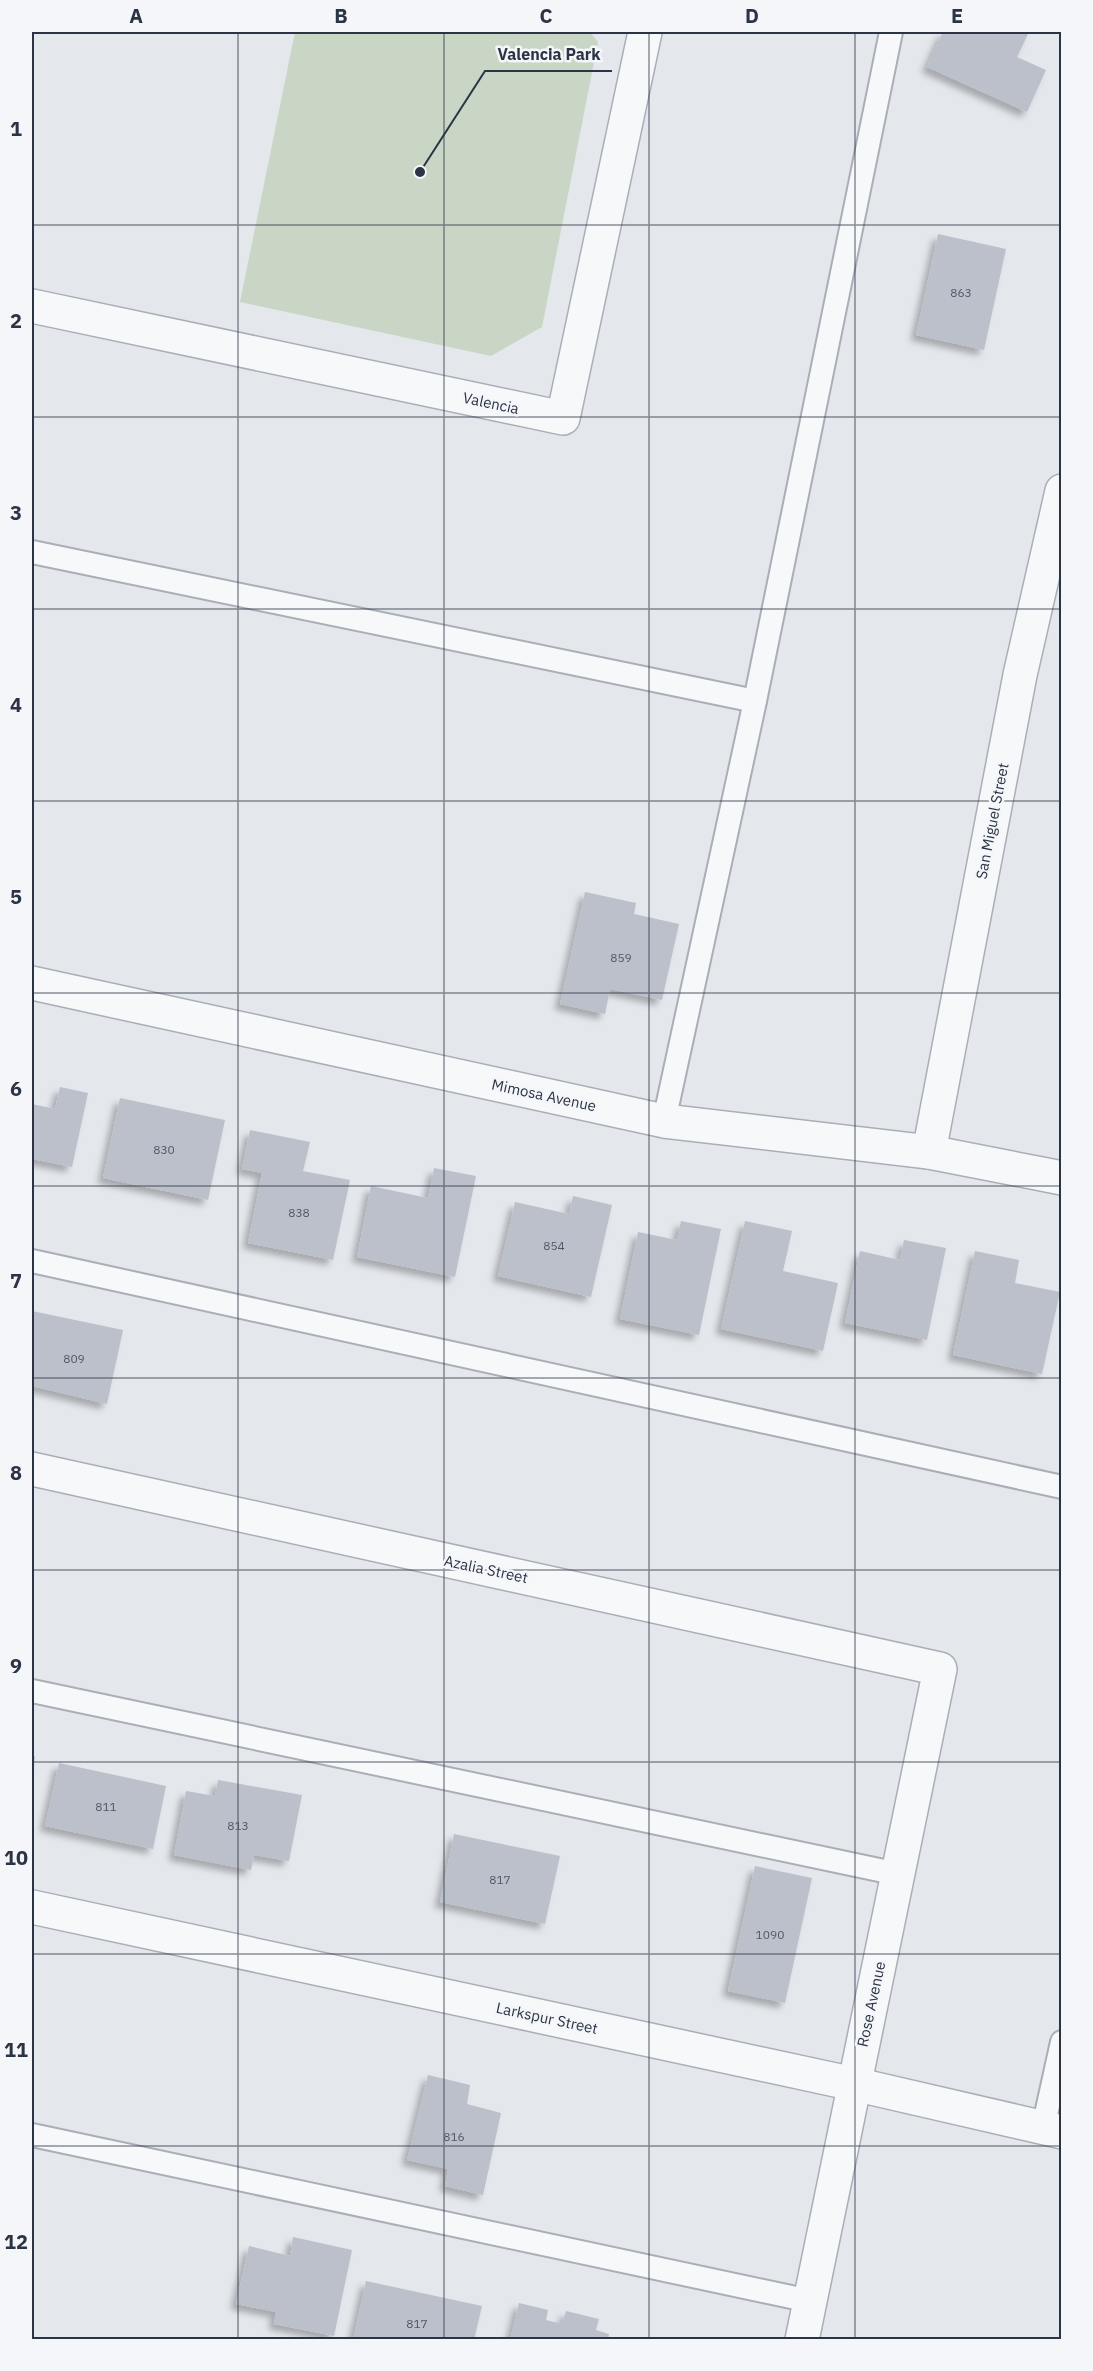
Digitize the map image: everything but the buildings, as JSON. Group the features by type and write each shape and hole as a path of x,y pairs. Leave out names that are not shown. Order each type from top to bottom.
{"street":[{"name":"Valencia","path":"32,306 563,418 645,32"},
{"name":"San Miguel Street","path":"929,1152 1020,675 1062,491"},
{"name":"Mimosa Avenue","path":"32,983 664,1121 929,1152 1062,1178"},
{"name":"Azalia Street","path":"32,1469 940,1669"},
{"name":"Rose Avenue","path":"802,2340 940,1669"},
{"name":"Larkspur Street","path":"32,1907 855,2084 1052,2130"}],"lane":[{"path":"664,1121 754,702 891,32"},
{"path":"32,552 754,702"},
{"path":"32,1261 1062,1487"},
{"path":"32,1691 898,1874"},
{"path":"1052,2130 1062,2042"},
{"path":"32,2135 810,2301"}],"green space":[{"path":"295,32 590,32 598,42 542,327 491,356 240,302"}],"place":[{"name":"Valencia Park","path":"420,172"}]}
